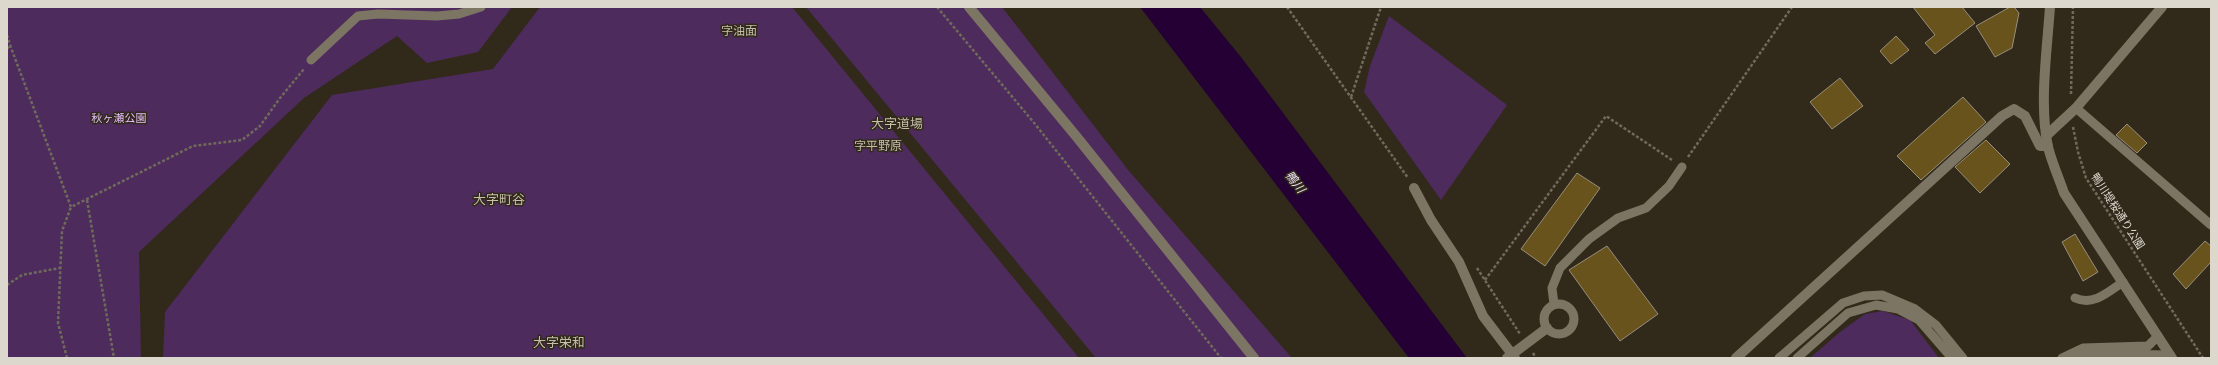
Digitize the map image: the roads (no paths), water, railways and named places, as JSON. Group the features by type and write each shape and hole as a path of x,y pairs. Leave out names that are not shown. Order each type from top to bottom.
{"street":[{"path":"969,7 1076,136 1254,358"},
{"path":"2050,7 2044,94 2048,146 2064,193 2170,356"},
{"path":"2048,134 2073,111 2162,7"},
{"path":"1736,358 2002,116 2014,109 2025,116 2040,146 2048,146"},
{"path":"1414,188 1431,220 1459,262 1484,316 1512,355 1543,331"}],"lane":[{"path":"311,60 358,16 378,14 437,16 459,14 481,7"},
{"path":"2073,111 2211,225"},
{"path":"1554,304 1552,288 1560,268 1589,239 1618,218 1646,208 1669,186 1682,166"},
{"path":"2075,298 2085,302 2094,300 2123,282"},
{"path":"1779,358 1843,303 1864,296 1882,295 1915,309 1936,325 1963,358"},
{"path":"1554,304 1564,304 1572,310 1574,319 1573,324 1566,332 1561,334 1543,331 1544,314 1546,310 1554,304"},
{"path":"1797,358 1848,313 1876,305 1898,309 1919,320 1952,358"},
{"path":"2062,358 2083,348 2148,346 2158,336"},
{"path":"2078,358 2106,354 2170,356"}],"water":[{"name":"鴨川","path":"1140,7 1200,7 1241,57 1467,358 1409,358"}],"district":[{"name":"字油面","path":"739,31"},
{"name":"大字道場","path":"897,123"},
{"name":"字平野原","path":"878,146"},
{"name":"大字町谷","path":"499,199"},
{"name":"大字栄和","path":"559,342"}],"park label":[{"name":"秋ヶ瀬公園","path":"119,118"}]}
